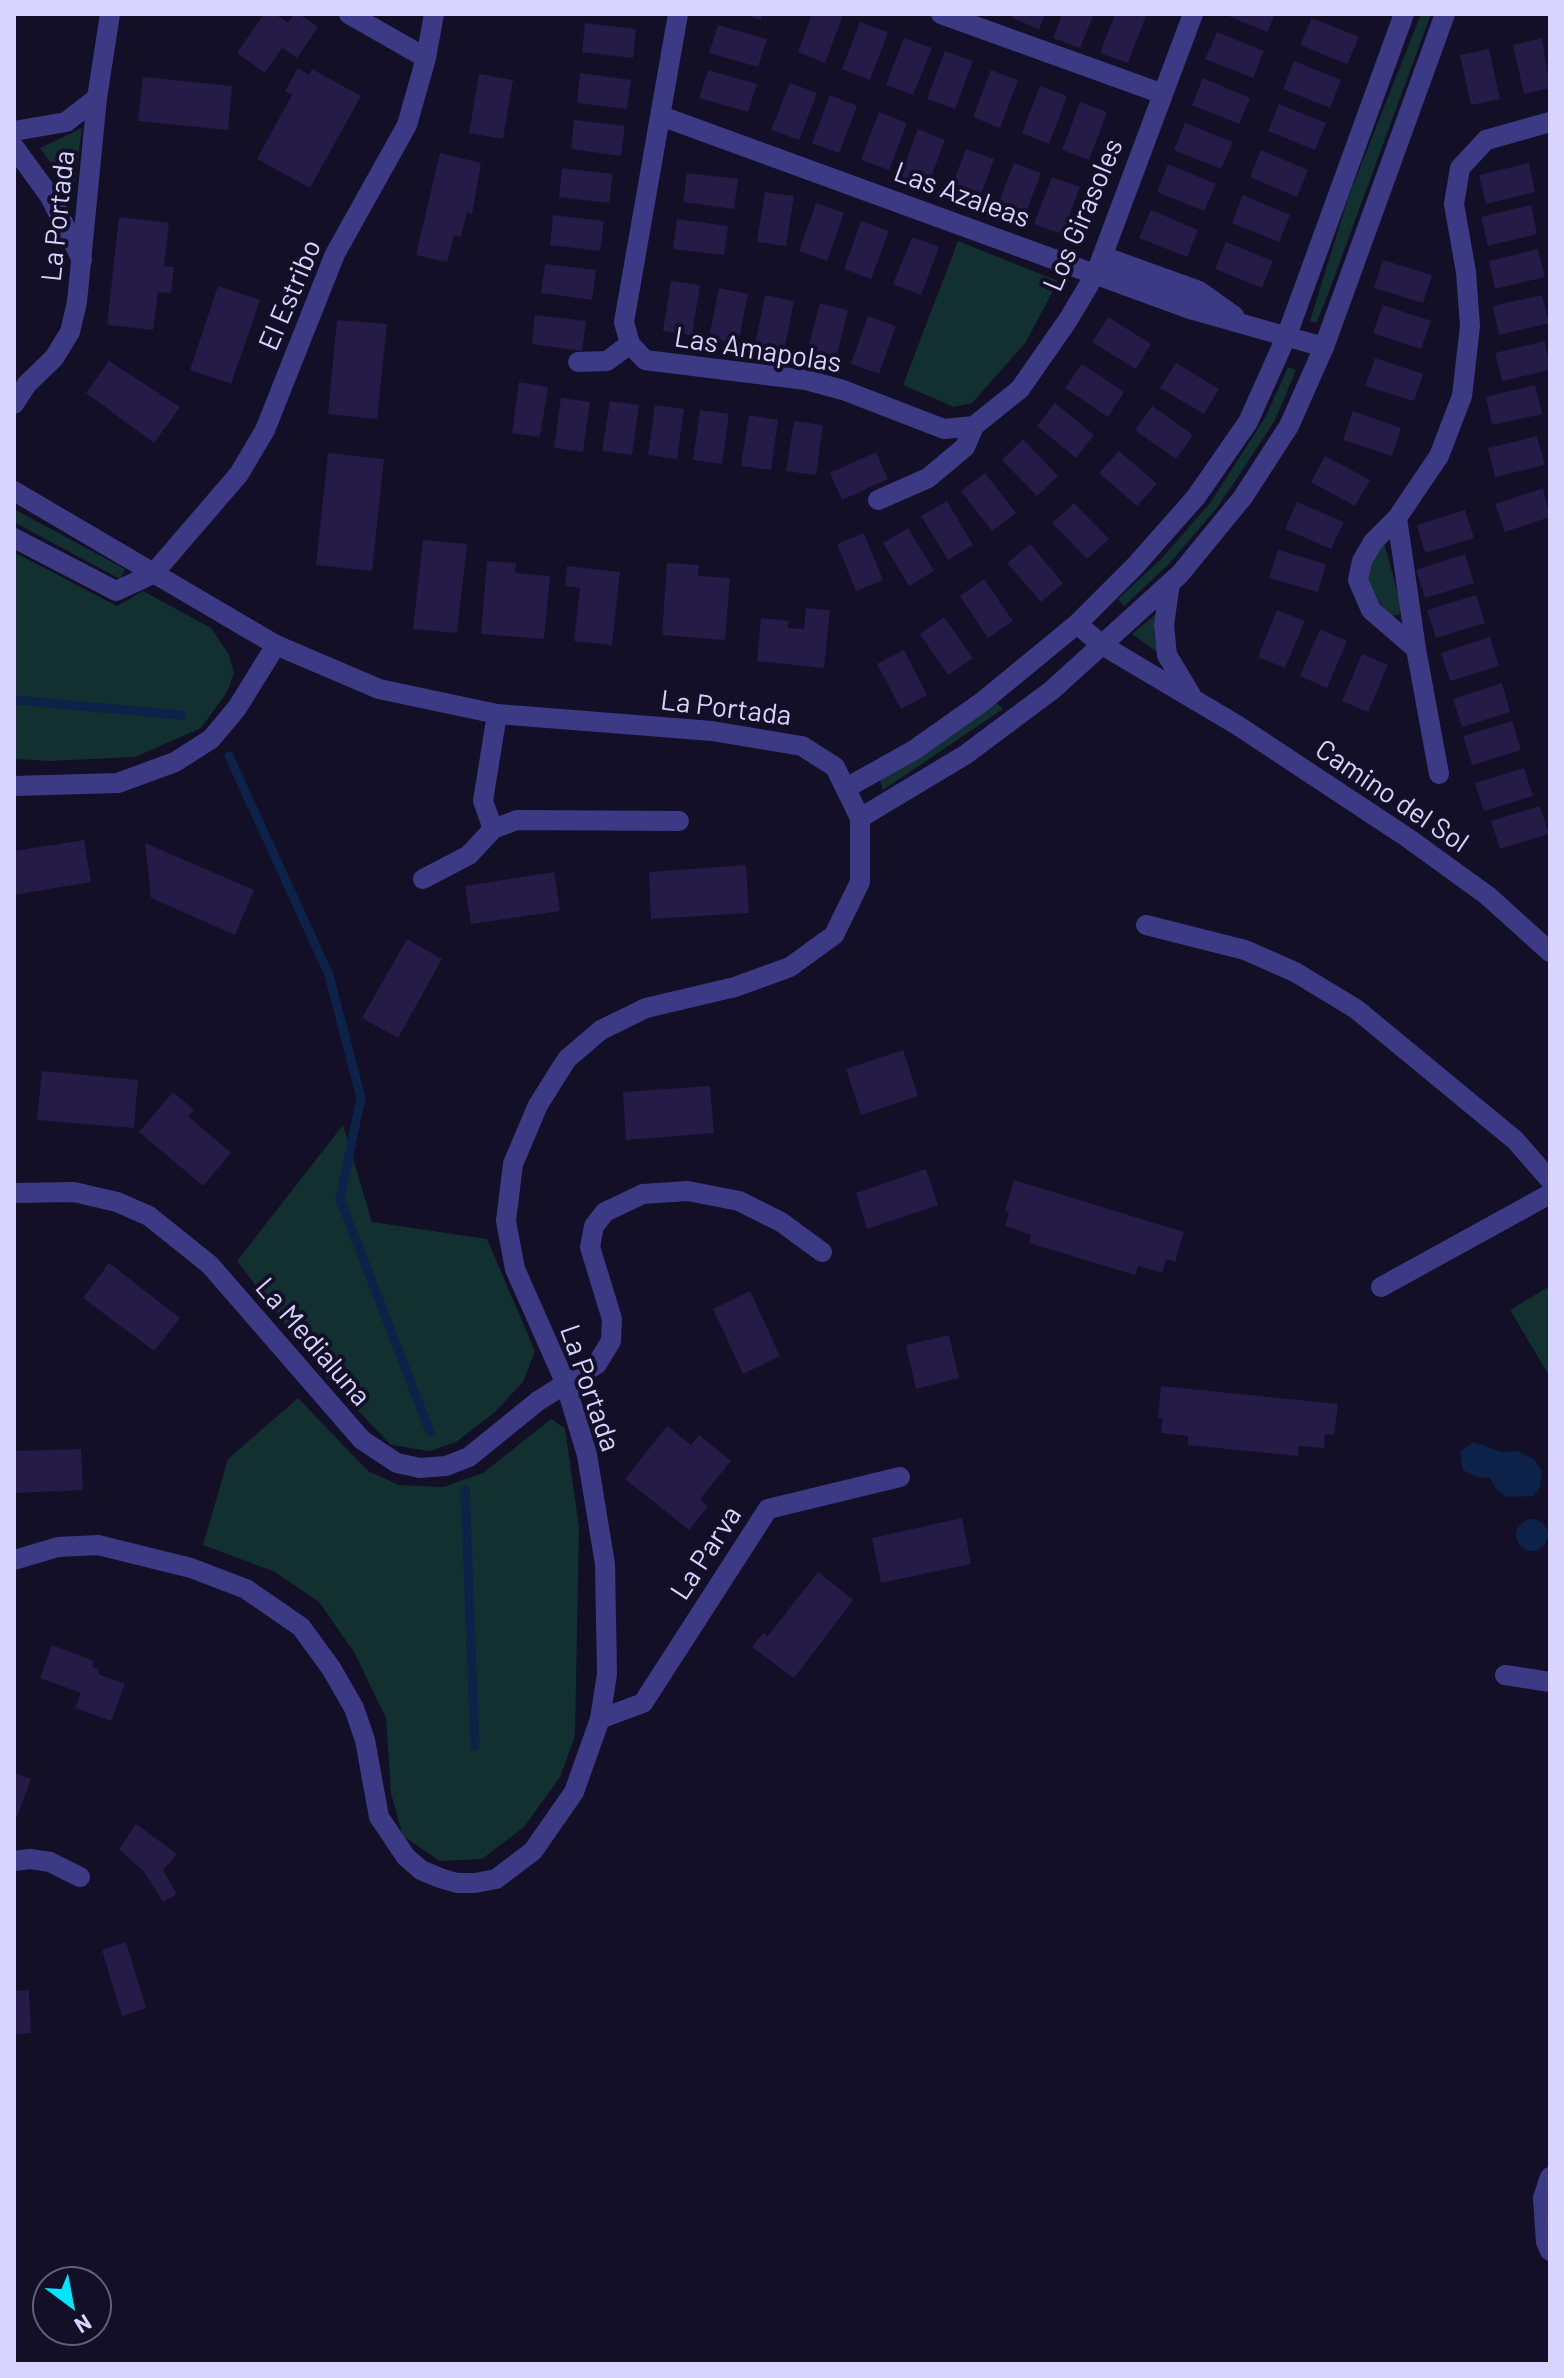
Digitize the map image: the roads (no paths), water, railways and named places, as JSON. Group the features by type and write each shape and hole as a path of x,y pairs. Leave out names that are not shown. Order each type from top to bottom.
{"street":[{"name":"La Portada","path":"14,404 21,385 54,358 70,332 82,260 97,98 110,14"},
{"path":"349,14 426,58"},
{"name":"El Estribo","path":"153,574 239,474 265,430 335,254 407,125 426,58 434,14"},
{"path":"578,362 607,361 630,344 624,322 678,14"},
{"path":"941,14 1163,94"},
{"name":"Los Girasoles","path":"878,500 928,478 965,447 974,426 1020,389 1099,264 1193,14"},
{"path":"848,787 914,750 982,702 1077,624 1135,566 1196,497 1248,422 1287,335 1404,14"},
{"path":"860,818 965,755 1052,690 1170,583 1243,497 1289,426 1324,347 1445,14"},
{"path":"14,131 66,122 97,98"},
{"name":"Las Azaleas","path":"661,116 1099,264 1193,310 1324,347"},
{"path":"1416,649 1371,610 1358,580 1362,561 1373,542 1397,518 1439,456 1462,396 1470,326 1466,272 1454,204 1460,168 1486,140 1550,122"},
{"path":"14,147 49,195 82,260"},
{"name":"Las Amapolas","path":"630,344 645,360 806,380 843,390 944,429 974,426"},
{"name":"La Portada","path":"14,492 276,645 379,689 497,714 712,731 802,746 835,767 848,787 860,818 860,882 834,935 790,967 735,987 646,1008 601,1030 567,1059 538,1105 513,1164 506,1221 515,1269 565,1382 587,1455 605,1564 607,1674 600,1719 574,1792 533,1851 496,1879 457,1883 421,1870 391,1837 379,1817 365,1740 354,1708 301,1627 246,1589 191,1568 98,1545 58,1547 14,1560"},
{"path":"1397,518 1416,649 1439,774"},
{"path":"14,538 116,591 153,574"},
{"name":"Camino del Sol","path":"1170,583 1164,625 1167,655 1193,698"},
{"name":"Camino del Sol","path":"1077,624 1102,645 1193,698 1408,838 1488,896 1550,952"},
{"path":"14,786 118,783 175,762 211,739 220,729 237,708 276,645"},
{"path":"493,829 483,801 497,714"},
{"path":"423,879 469,855 493,829 517,820 679,821"},
{"path":"1146,925 1245,950 1295,972 1356,1009 1515,1140 1550,1180"},
{"name":"La Medialuna","path":"14,1193 74,1192 117,1202 149,1216 210,1265 362,1440 397,1463 433,1467 469,1457 565,1382 597,1364 611,1341 612,1319 590,1247 594,1226 605,1212 643,1194 688,1191 739,1201 781,1222 822,1252"},
{"path":"1381,1287 1550,1194"},
{"name":"La Parva","path":"600,1719 643,1703 768,1509 900,1477"},
{"path":"1505,1675 1550,1682"},
{"path":"14,1861 30,1859 50,1862 80,1877"},
{"path":"1550,2177 1543,2198 1546,2242 1550,2251"}],"water":[{"path":"1474,1442 1501,1452 1517,1451 1533,1458 1542,1471 1540,1488 1534,1496 1507,1497 1496,1489 1490,1478 1477,1477 1463,1470 1460,1451"},
{"path":"1532,1519 1543,1524 1548,1535 1543,1546 1532,1551 1521,1546 1516,1535 1521,1524"}],"waterway":[{"path":"14,700 182,715"},
{"path":"229,756 329,975 361,1098 340,1199 430,1432"},
{"path":"465,1490 475,1747"}]}
